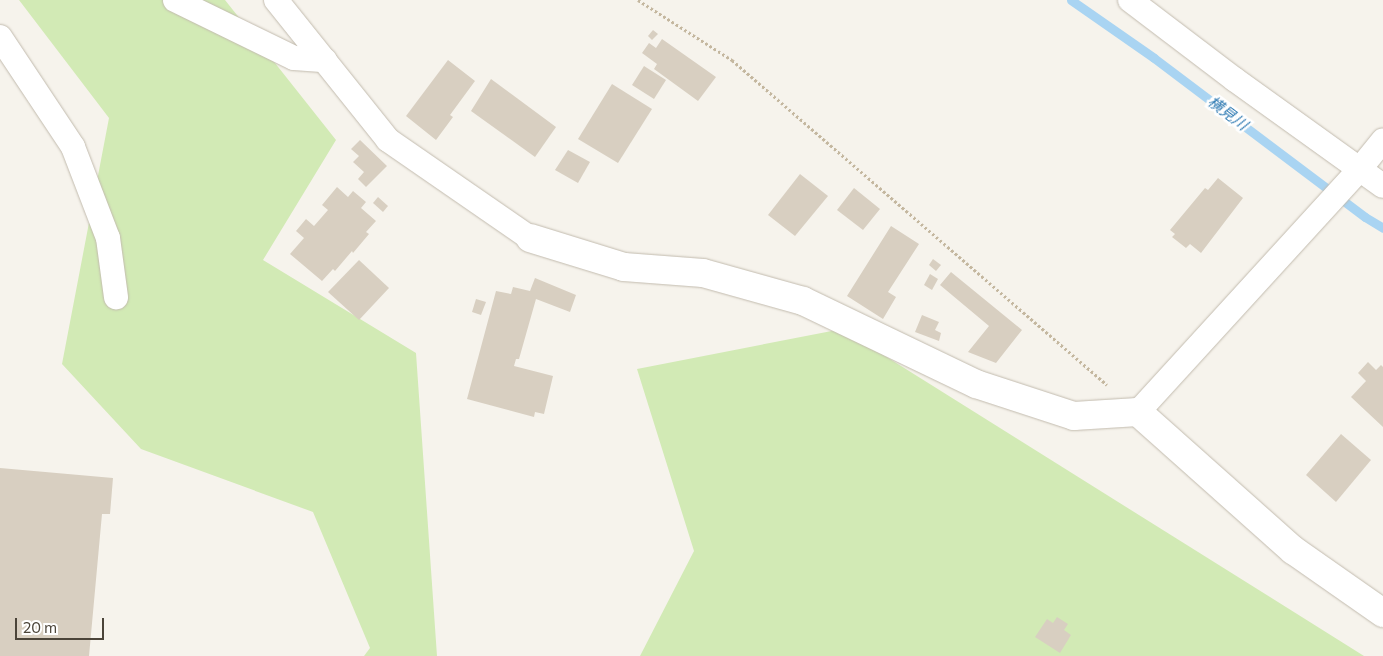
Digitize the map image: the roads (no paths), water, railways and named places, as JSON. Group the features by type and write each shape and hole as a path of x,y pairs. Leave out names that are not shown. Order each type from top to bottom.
{"street":[{"path":"175,0 294,58 324,60"},
{"path":"276,0 388,140 530,238 624,267 704,273 803,301 976,384 1074,416 1138,412 1359,170 1383,140"},
{"path":"1130,0 1234,79 1383,186"},
{"path":"0,37 73,147 108,238 116,297"},
{"path":"1138,412 1293,550 1383,613"}],"waterway":[{"name":"横見川","path":"1071,0 1154,58 1365,217 1383,228"}]}
